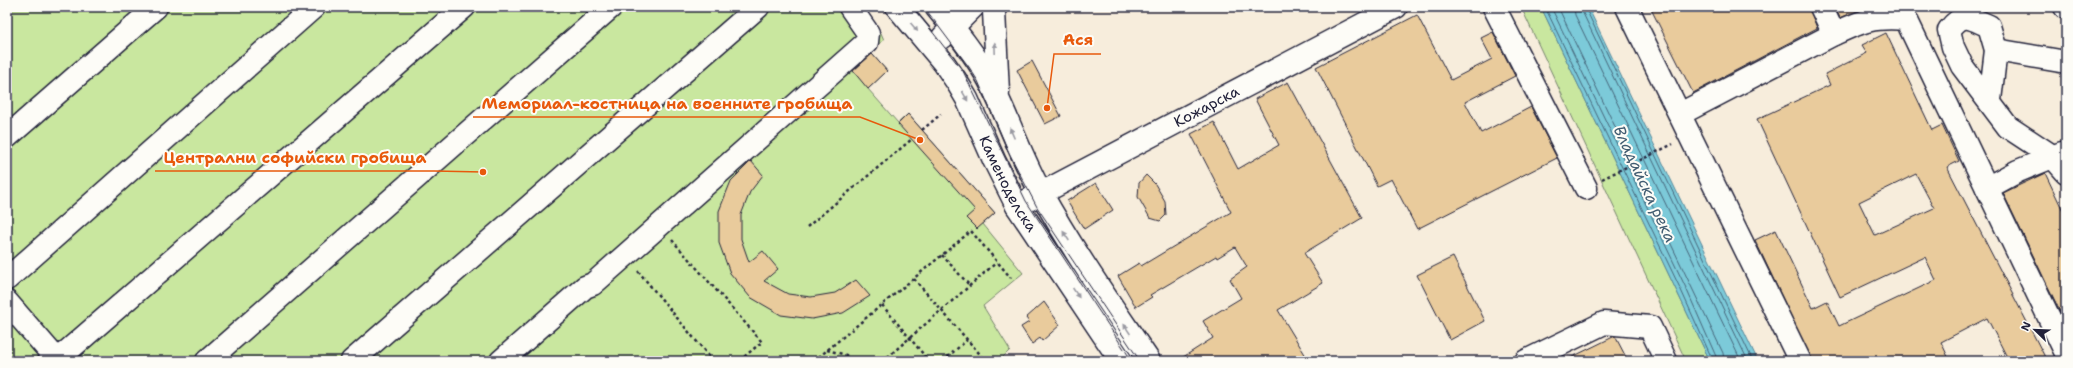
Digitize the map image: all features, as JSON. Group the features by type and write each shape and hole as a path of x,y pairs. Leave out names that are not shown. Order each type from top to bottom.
{"street":[{"path":"7,137 156,7"},
{"path":"7,279 314,7"},
{"path":"7,302 57,361 464,7"},
{"path":"208,361 611,7"},
{"path":"352,361 758,7"},
{"path":"501,361 625,256 867,42 868,33 850,7"},
{"name":"Каменоделска","path":"897,7 938,55 967,99 994,160 1018,206 1121,361"},
{"name":"Каменоделска","path":"936,7 959,36 989,80 1026,165 1041,194 1087,269 1149,361"},
{"name":"Кожарска","path":"1018,206 1396,7"},
{"path":"1494,7 1586,188"},
{"path":"1627,7 1800,361"},
{"path":"1821,7 1834,34"},
{"path":"938,55 959,36 979,31 987,8"},
{"path":"987,8 998,101"},
{"path":"1680,114 1864,20 1907,13 1987,188 2061,330 2066,353"},
{"path":"1990,100 1996,50 1989,26 1968,17 1957,19 1949,30 1953,47 1962,66 1990,100 2008,127 2059,154 2066,172"},
{"path":"1996,50 2066,62"},
{"path":"1987,188 2059,154"},
{"path":"1526,361 1604,323 1650,327 1666,361"}],"path":[{"path":"922,130 941,114"},
{"path":"808,227 912,139"},
{"path":"1611,174 1678,141"},
{"path":"660,225 762,342 739,361"},
{"path":"814,361 971,231 1010,278"},
{"path":"942,255 970,286"},
{"path":"625,256 713,361"},
{"path":"884,361 997,262"},
{"path":"914,279 984,360 983,361"},
{"path":"882,305 929,361"},
{"path":"943,361 967,340"},
{"path":"827,350 846,355 851,361"},
{"path":"918,361 925,356"}],"green space":[{"path":"7,7 861,7 881,33 884,40 870,52 887,71 868,89 898,123 908,114 995,213 983,224 1023,273 983,306 1010,350 999,361 7,361"},
{"path":"1521,7 1541,7 1710,361 1686,361"}],"water":[{"name":"Владайска река","path":"1541,7 1588,7 1758,361 1710,361"}],"building":[{"path":"1650,7 1809,7 1817,28 1693,93"},
{"path":"1835,7 1868,7 1840,18"},
{"path":"1417,15 1451,80 1492,59 1481,38 1493,32 1515,76 1465,102 1481,133 1531,107 1557,158 1417,229 1391,179 1377,186 1316,67"},
{"path":"1886,33 1932,130 1942,125 1959,161 1947,167 2047,361 2009,361 1987,318 1941,342 1950,361 1812,361 1755,240 1776,230 1813,308 1827,301 1839,326 1936,280 1925,257 1840,297 1757,119 1830,85 1825,74 1867,53 1862,45","holes":["1916,174 1934,208 1875,235 1859,202"]},
{"path":"872,54 887,71 868,89 853,71"},
{"path":"1032,61 1061,116 1045,124 1017,70"},
{"path":"1288,82 1362,218 1304,253 1323,283 1278,310 1309,361 1177,361 1213,338 1203,321 1241,298 1230,279 1247,267 1235,247 1217,258 1216,256 1150,295 1152,297 1136,307 1118,276 1139,263 1141,266 1231,212 1191,134 1214,122 1238,169 1279,145 1255,99"},
{"path":"908,114 995,213 977,229 966,218 975,210 898,124"},
{"path":"751,161 763,175 750,192 741,215 741,239 749,262 763,251 778,269 764,281 788,294 811,297 835,293 856,280 870,296 843,313 812,319 781,315 750,297 730,273 719,243 719,211 731,181"},
{"path":"2045,173 2066,217 2066,324 2003,193"},
{"path":"1146,175 1155,184 1165,201 1166,215 1160,221 1150,218 1138,197 1139,183"},
{"path":"1096,183 1113,210 1084,229 1067,201"},
{"path":"1453,257 1485,321 1450,340 1417,275"},
{"path":"1044,302 1060,325 1042,341 1040,338 1032,344 1021,327 1029,322 1026,318"},
{"path":"1615,336 1628,361 1564,361"}],"tram line":[{"path":"913,7 963,71 1026,201 1132,361"},
{"path":"924,7 978,81 1009,153 1037,207 1140,361"}],"place":[{"name":"Ася","path":"1047,108"},
{"name":"Мемориал-костница на военните гробища","path":"920,140"},
{"name":"Централни софийски гробища","path":"483,172"}]}
